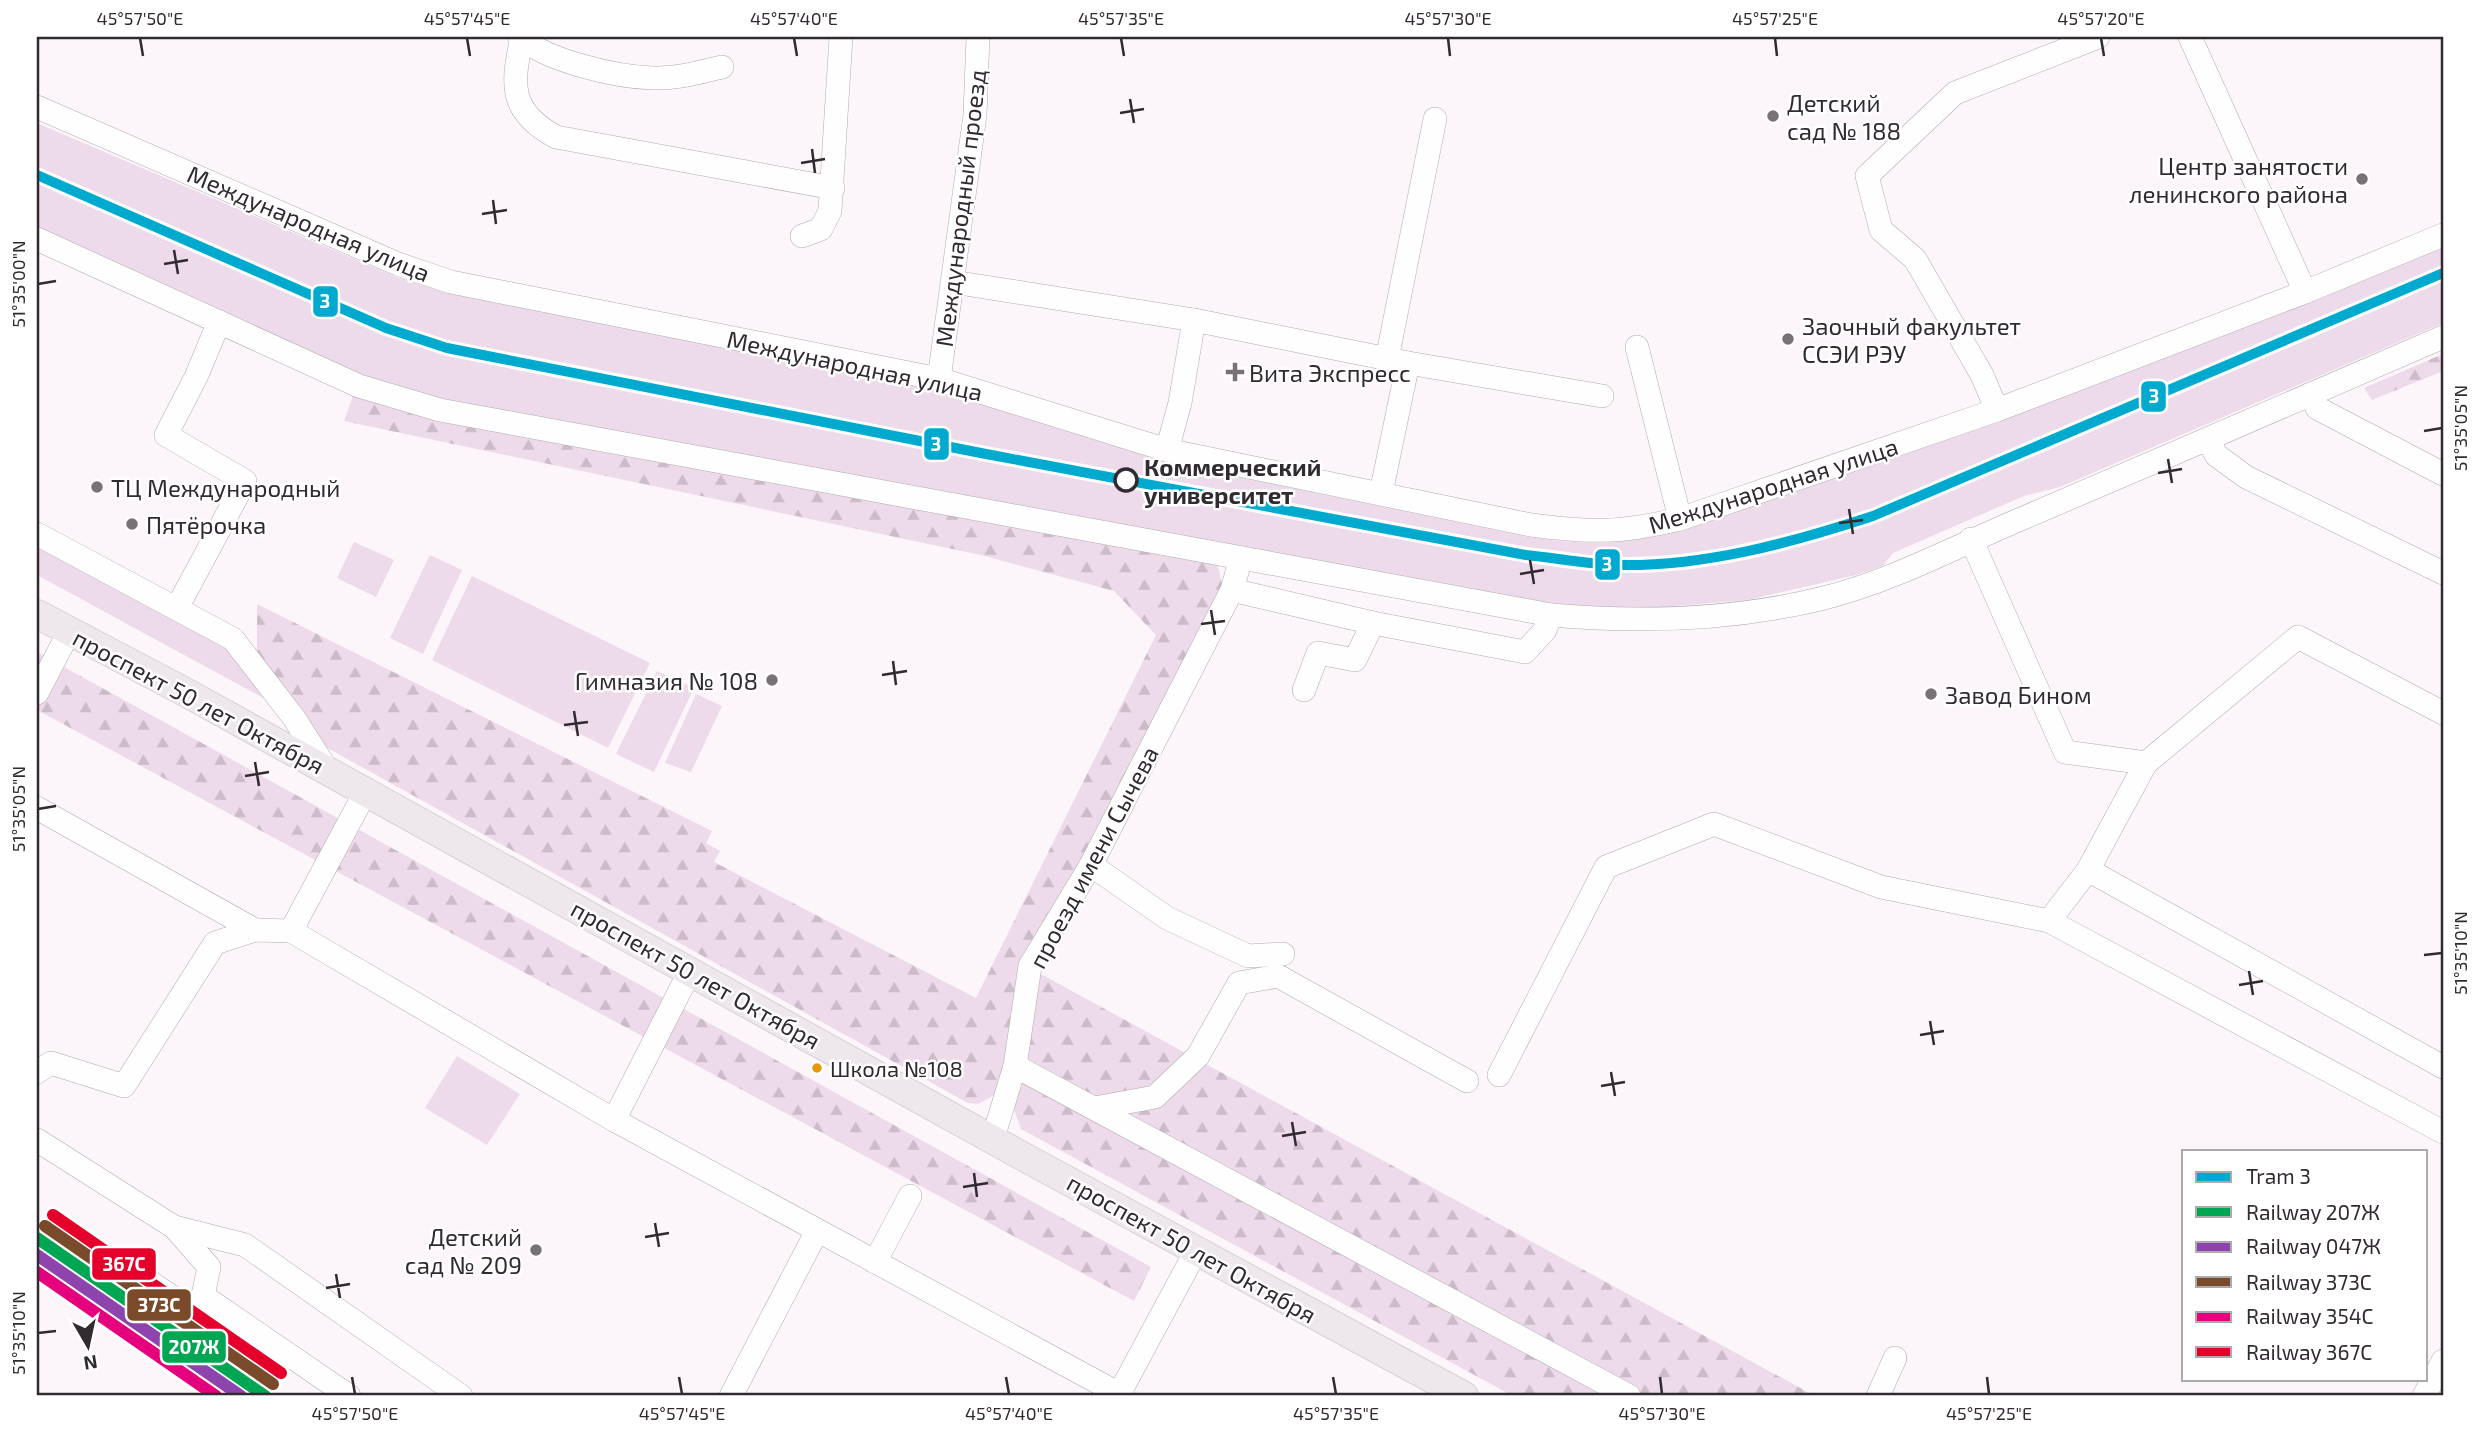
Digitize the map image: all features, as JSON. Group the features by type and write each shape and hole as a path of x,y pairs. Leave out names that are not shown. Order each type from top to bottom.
{"main road":[{"name":"проспект 50 лет Октября","path":"37,614 366,791 1196,1251 1464,1396"}],"street":[{"path":"722,67 687,76 653,78 615,72 542,53 521,37 514,79 516,97 537,127 556,137 833,188"},
{"path":"802,236 821,229 830,211 841,37"},
{"name":"Международный проезд","path":"939,379 975,116 978,37"},
{"path":"1997,410 1982,374 1915,259 1881,230 1867,176 1955,93 2098,37"},
{"path":"2190,37 2305,292"},
{"name":"Международная улица","path":"37,107 398,264 451,282 939,379 1118,438 1167,450 1531,525 1588,533 1631,531 1680,519 1997,410 2305,292 2443,235"},
{"path":"1381,493 1435,119"},
{"path":"37,239 359,386 440,410 1551,615 1656,620 1750,612 1826,597 2209,440 2443,337"},
{"path":"953,282 1194,320 1398,361 1602,396"},
{"path":"1167,450 1180,403 1194,320"},
{"path":"177,608 245,481 166,435 196,377 219,322"},
{"path":"1637,346 1680,519"},
{"path":"2311,394 2318,408 2443,474"},
{"path":"2209,440 2216,455 2246,477 2443,573"},
{"path":"37,534 233,639 295,718 327,770"},
{"path":"1971,539 2065,752 2147,762"},
{"name":"проезд имени Сычева","path":"993,1138 1015,1066 1030,966 1091,865 1232,590 1241,558"},
{"path":"1232,590 1373,623 1525,652 1545,630 1551,615"},
{"path":"1304,690 1318,653 1355,660 1373,623"},
{"path":"37,693 69,632"},
{"path":"2049,921 2088,870 2147,762 2298,637 2443,713"},
{"path":"291,931 366,791"},
{"path":"37,808 255,930"},
{"path":"1499,1075 1606,867 1714,824 1881,887 2049,921 2443,1132"},
{"path":"1091,865 1167,918 1225,946 1248,956 1283,954"},
{"path":"2088,870 2443,1067"},
{"path":"37,1072 51,1063 124,1086 215,943 255,930 291,931 614,1120 1120,1395 1196,1251"},
{"path":"614,1120 690,971"},
{"path":"1095,1108 1155,1097 1198,1056 1238,983 1278,976 1467,1081"},
{"path":"1015,1066 1629,1396"},
{"path":"37,1140 174,1227 209,1267 203,1296 190,1308 138,1275"},
{"path":"875,1262 910,1196"},
{"path":"174,1227 245,1245 461,1396"},
{"path":"731,1396 817,1231"},
{"path":"203,1296 349,1396"},
{"path":"1878,1396 1895,1358"},
{"path":"2424,1396 2443,1361"}],"green space":[{"path":"37,123 394,276 449,293 933,389 1162,461 1528,537 1571,542 1625,541 1686,529 2067,394 2256,323 2443,248 2443,323 2060,487 2024,496 1893,553 1883,566 1856,575 1747,600 1625,610 1544,603 443,403 364,376 37,228"},
{"path":"2443,354 2443,371 2372,400 2364,388"},
{"path":"354,393 1207,558 1218,566 1222,584 1202,639 1022,968 1008,1053 994,1095 978,1104 968,1103 322,745 257,658 257,604 712,831 706,843 720,851 714,862 976,998 1156,635 1114,591 981,555 344,421"},
{"path":"354,542 394,560 376,597 337,578"},
{"path":"37,547 229,650 269,701 37,575"},
{"path":"430,555 462,570 423,654 390,638"},
{"path":"472,576 650,663 608,748 432,660"},
{"path":"37,652 1151,1267 1134,1301 37,710"},
{"path":"657,671 694,688 654,772 616,754"},
{"path":"696,694 722,706 691,772 665,763"},
{"path":"1037,972 1815,1396 1513,1396 1021,1129 1012,1104 1028,1059"},
{"path":"457,1056 520,1094 487,1145 425,1108"}],"tram line":[{"name":"3","path":"37,175 386,328 447,348 986,454 1526,555 1616,565 1681,562 1746,551 1873,516 2443,273"}],"rail line":[{"name":"367С","path":"53,1215 281,1373"},
{"name":"373C","path":"45,1226 273,1384"},
{"name":"207Ж","path":"37,1238 265,1396"},
{"name":"047Ж","path":"37,1255 241,1396"},
{"name":"354С","path":"37,1272 216,1396"}],"place":[{"name":"Детский сад № 188","path":"1773,116"},
{"name":"Центр занятости ленинского района","path":"2362,179"},
{"name":"Заочный факультет ССЭИ РЭУ","path":"1788,339"},
{"name":"Вита Экспресс","path":"1235,372"},
{"name":"Коммерческий университет","path":"1126,480"},
{"name":"ТЦ Международный","path":"97,487"},
{"name":"Пятёрочка","path":"132,524"},
{"name":"Гимназия № 108","path":"772,680"},
{"name":"Завод Бином","path":"1931,694"},
{"name":"Школа №108","path":"817,1068"},
{"name":"Детский сад № 209","path":"536,1250"}]}
